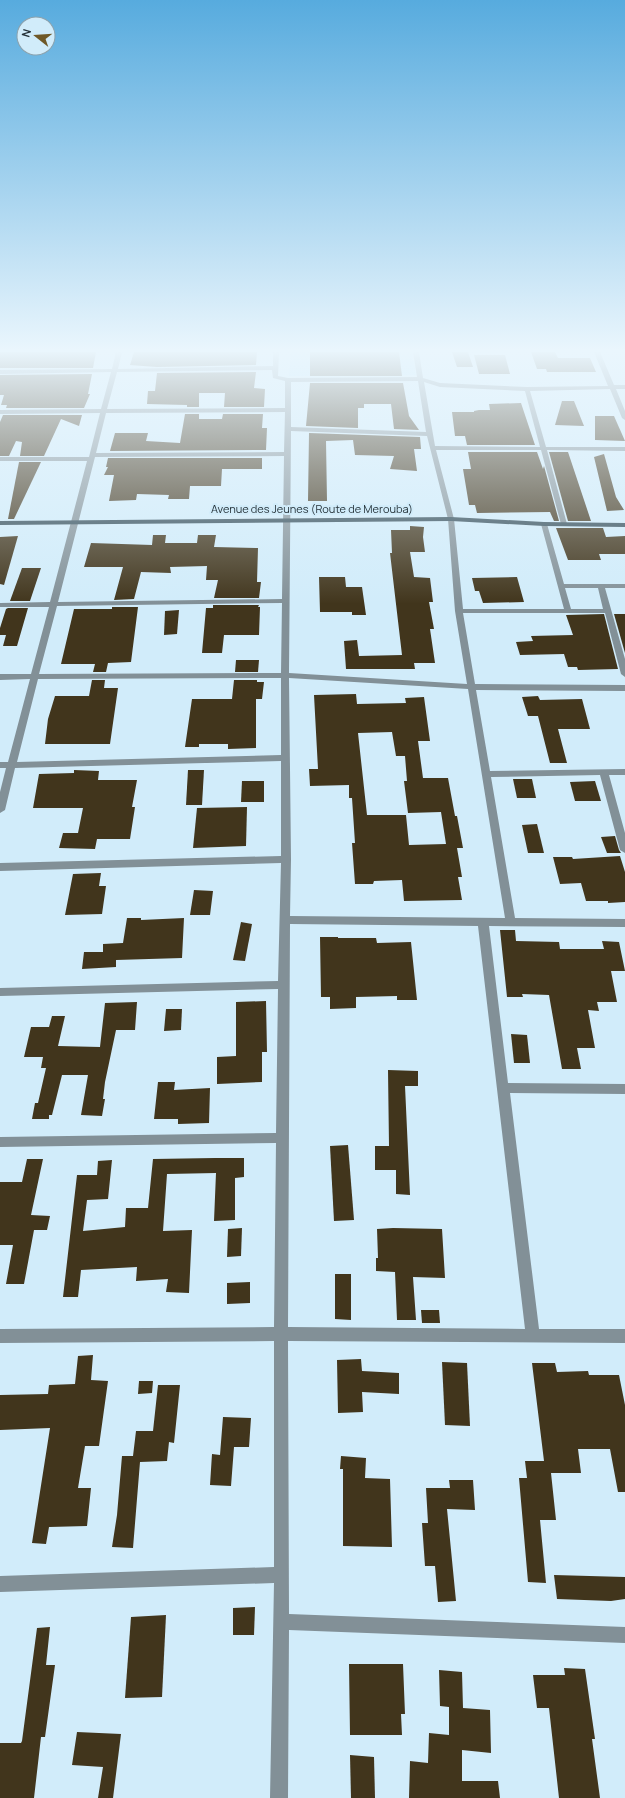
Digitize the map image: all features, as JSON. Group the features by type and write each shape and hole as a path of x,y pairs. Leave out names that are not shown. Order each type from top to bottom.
{"main road":[{"name":"Avenue des Jeunes (Route de Merouba)","path":"0,523 451,519 544,524 625,525"}],"street":[{"path":"0,810 97,436"},
{"path":"279,1798 282,1575 281,1334 283,985 286,858 285,676 288,436"},
{"path":"429,436 451,519 459,611 511,922"},
{"path":"540,436 564,524"},
{"path":"432,448 625,449"},
{"path":"0,459 288,454"},
{"path":"544,524 568,611"},
{"path":"561,586 625,586"},
{"path":"601,586 625,674"},
{"path":"0,605 286,601"},
{"path":"459,611 608,611"},
{"path":"0,677 285,676 472,687 625,688"},
{"path":"0,765 286,758"},
{"path":"486,774 625,772"},
{"path":"604,773 620,815 625,850"},
{"path":"0,867 286,858"},
{"path":"285,920 625,922"},
{"path":"483,922 533,1336"},
{"path":"0,992 283,985"},
{"path":"502,1088 625,1088"},
{"path":"0,1142 283,1138"},
{"path":"0,1336 281,1334 625,1336"},
{"path":"0,1584 282,1575"},
{"path":"281,1622 625,1635"}],"building":[{"path":"0,436 53,436 44,456 20,456 22,442 16,441 9,456 0,456"},
{"path":"114,436 147,436 146,441 180,443 181,436 267,436 266,450 110,451"},
{"path":"309,436 420,437 421,449 414,449 417,471 390,469 394,456 355,455 353,440 326,441 327,501 308,501"},
{"path":"455,436 532,436 535,445 467,445 465,436"},
{"path":"595,436 623,436 625,441 595,440"},
{"path":"468,452 537,452 543,469 544,466 559,521 554,521 550,512 477,513 475,505 469,505 463,469 471,469"},
{"path":"549,452 568,452 591,521 568,521"},
{"path":"604,454 616,497 624,510 607,511 594,457"},
{"path":"108,458 262,458 262,469 222,469 221,486 190,486 189,499 168,499 169,495 137,494 136,500 109,501 114,475 104,475 108,467 106,467"},
{"path":"19,462 41,462 14,519 8,519"},
{"path":"410,526 424,527 423,537 425,552 410,552 414,577 430,578 433,602 429,602 434,629 430,629 435,663 414,663 415,669 346,669 344,641 357,640 359,656 402,655 390,553 392,553 391,530 410,530"},
{"path":"556,528 603,528 606,537 625,536 625,554 599,554 601,560 568,560"},
{"path":"153,535 166,535 165,543 197,543 198,535 216,535 214,547 258,548 257,582 261,582 259,598 214,598 218,580 206,580 207,566 170,567 171,573 141,572 134,599 114,600 123,567 84,567 91,543 152,545"},
{"path":"18,536 4,585 0,584 0,537"},
{"path":"22,568 41,568 30,601 10,601"},
{"path":"319,577 345,577 346,587 362,587 366,615 352,615 352,612 320,612"},
{"path":"517,577 524,602 483,603 479,591 475,591 472,578"},
{"path":"213,605 259,605 259,635 224,635 222,653 202,653 206,608 213,608"},
{"path":"112,607 138,607 131,662 108,663 106,672 93,672 95,664 61,664 74,609 112,609"},
{"path":"28,608 17,646 3,646 6,635 0,635 0,628 6,609"},
{"path":"179,610 177,634 164,635 165,611"},
{"path":"604,614 618,669 578,670 577,667 568,667 564,654 520,655 516,642 533,641 531,636 573,635 566,615"},
{"path":"614,614 625,614 625,653"},
{"path":"236,660 259,660 258,672 235,672"},
{"path":"92,680 105,680 104,688 118,688 110,744 45,744 48,719 55,696 89,696"},
{"path":"234,680 257,680 257,682 264,682 262,699 256,699 256,748 228,749 228,744 199,744 199,747 185,747 192,699 232,699"},
{"path":"356,694 357,704 406,703 405,698 424,697 430,741 418,741 423,778 448,778 463,848 457,848 462,877 458,877 462,900 404,901 402,880 374,881 373,884 355,884 352,843 355,843 352,798 349,798 349,785 310,786 309,769 318,769 314,695","holes":["392,732 396,756 405,756 407,781 404,781 408,813 441,812 446,844 409,845 406,815 367,815 358,733"]},
{"path":"538,696 540,700 582,699 590,729 558,729 567,763 550,763 538,716 528,716 522,697"},
{"path":"74,770 99,771 98,780 137,780 132,807 135,807 130,839 97,839 95,849 59,848 63,833 78,833 83,808 33,808 39,774 74,773"},
{"path":"188,770 204,770 202,805 186,805"},
{"path":"513,779 532,779 536,798 517,798"},
{"path":"242,781 264,781 264,802 241,802"},
{"path":"595,781 601,801 575,801 570,782"},
{"path":"247,807 246,846 193,848 197,808"},
{"path":"537,824 544,853 528,853 522,825"},
{"path":"615,836 621,853 607,853 601,837"},
{"path":"620,856 625,872 625,902 608,903 608,901 586,901 581,883 560,884 553,857 572,857 573,859"},
{"path":"101,873 99,886 106,886 102,914 65,915 73,874"},
{"path":"194,890 213,891 210,915 190,915"},
{"path":"127,918 141,918 141,920 184,918 182,958 116,960 116,967 82,969 84,952 103,952 103,944 123,943"},
{"path":"241,922 252,924 245,961 233,960"},
{"path":"500,930 515,930 516,941 559,942 560,949 604,949 602,941 619,942 625,971 611,971 617,1002 597,1002 599,1011 588,1010 595,1048 577,1048 581,1069 562,1069 549,995 522,994 523,997 507,997"},
{"path":"320,937 376,938 377,943 411,942 417,1000 397,1000 397,996 356,997 356,1008 330,1009 330,997 321,997"},
{"path":"266,1001 267,1052 262,1052 262,1082 217,1084 217,1057 236,1056 236,1002"},
{"path":"137,1002 135,1030 116,1030 105,1082 103,1099 105,1099 102,1116 81,1115 88,1075 62,1075 52,1115 49,1115 49,1119 32,1119 35,1103 38,1103 46,1068 41,1068 43,1057 24,1057 31,1027 49,1027 52,1016 65,1016 58,1046 100,1047 105,1003"},
{"path":"166,1009 182,1009 181,1030 164,1031"},
{"path":"511,1034 527,1035 530,1063 514,1063"},
{"path":"388,1070 418,1071 418,1086 405,1086 410,1195 396,1194 396,1170 375,1170 375,1146 389,1146"},
{"path":"158,1082 175,1082 174,1090 210,1088 209,1123 178,1124 178,1119 154,1119"},
{"path":"348,1145 354,1220 334,1221 330,1146"},
{"path":"244,1158 244,1177 235,1178 235,1220 214,1221 216,1173 167,1174 163,1231 192,1230 189,1293 166,1292 168,1279 136,1281 137,1267 81,1270 78,1297 63,1297 77,1175 97,1175 98,1161 112,1160 108,1199 87,1200 83,1231 125,1227 126,1208 148,1208 153,1159"},
{"path":"27,1159 43,1159 31,1215 50,1216 47,1230 34,1230 24,1284 6,1284 13,1245 0,1245 0,1182 22,1182"},
{"path":"242,1228 241,1256 227,1257 228,1229"},
{"path":"377,1229 442,1229 445,1278 413,1277 416,1320 397,1320 395,1272 376,1271 376,1258 378,1258"},
{"path":"335,1274 351,1274 351,1320 335,1319"},
{"path":"250,1282 250,1303 227,1304 227,1283"},
{"path":"421,1310 439,1310 440,1323 422,1323"},
{"path":"93,1355 91,1380 108,1381 99,1446 85,1446 78,1488 91,1488 87,1526 49,1527 46,1544 32,1543 50,1428 0,1430 0,1395 48,1394 49,1385 75,1384 78,1356"},
{"path":"361,1359 362,1371 399,1373 399,1394 362,1392 363,1412 338,1413 337,1360"},
{"path":"442,1362 467,1363 470,1426 445,1425"},
{"path":"532,1363 555,1363 557,1372 588,1371 589,1375 619,1375 625,1405 625,1492 618,1492 610,1449 578,1449 581,1473 551,1473 556,1520 540,1520 546,1583 528,1582 519,1478 527,1478 525,1461 544,1461"},
{"path":"139,1381 153,1381 152,1393 138,1394"},
{"path":"158,1385 180,1385 174,1443 169,1442 167,1461 140,1462 133,1548 112,1547 117,1515 122,1456 133,1456 136,1431 153,1431"},
{"path":"223,1417 251,1418 249,1447 234,1447 231,1486 210,1485 212,1454 220,1455"},
{"path":"341,1456 366,1458 365,1478 390,1479 392,1547 343,1546 343,1469 340,1469"},
{"path":"449,1480 473,1480 475,1510 447,1509 456,1601 438,1602 435,1566 425,1566 422,1523 428,1523 426,1488 450,1488"},
{"path":"554,1575 625,1577 625,1599 611,1601 557,1599"},
{"path":"255,1607 254,1635 233,1635 233,1608"},
{"path":"166,1615 162,1697 125,1698 131,1617"},
{"path":"50,1627 46,1665 55,1665 45,1737 41,1737 34,1798 0,1798 0,1743 21,1743 22,1741 37,1628"},
{"path":"349,1664 403,1664 405,1714 401,1714 402,1735 350,1735"},
{"path":"564,1668 585,1669 595,1739 592,1739 600,1798 559,1798 549,1708 537,1708 533,1675 565,1675"},
{"path":"439,1670 462,1672 463,1708 490,1710 491,1753 462,1750 462,1781 498,1781 500,1798 409,1798 410,1761 428,1763 429,1733 449,1735 449,1707 440,1706"},
{"path":"77,1732 121,1734 113,1798 98,1798 103,1767 72,1765"},
{"path":"350,1755 374,1757 375,1798 351,1798"}]}
